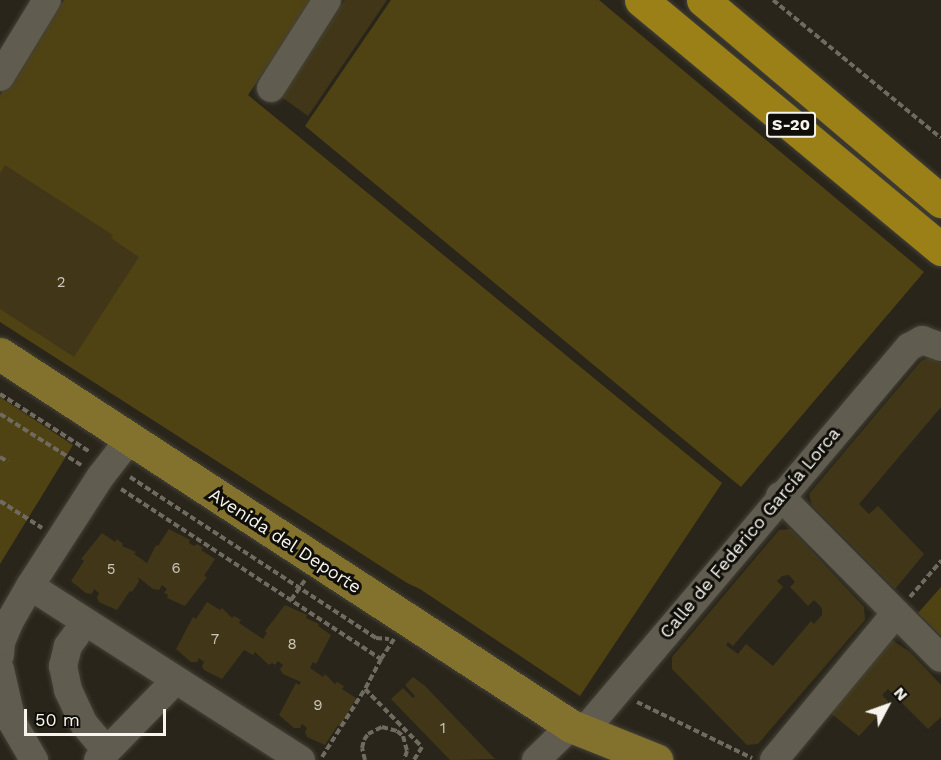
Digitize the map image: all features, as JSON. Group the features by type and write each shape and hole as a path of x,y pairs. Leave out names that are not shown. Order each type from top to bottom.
{"highway":[{"name":"S-20","path":"641,0 941,249"},
{"name":"S-20","path":"703,0 941,201"}],"main road":[{"name":"Avenida del Deporte","path":"0,354 113,460 405,619 577,728 656,760"}],"street":[{"path":"0,76 47,0"},
{"path":"271,87 327,0"},
{"name":"Calle de Federico García Lorca","path":"536,760 577,728 617,692 780,496 909,347 931,343"},
{"path":"0,655 1,642 26,593 113,460"},
{"path":"780,496 941,658"},
{"path":"26,593 76,635 166,690 267,760"},
{"path":"26,593 301,760"},
{"path":"774,760 896,613"},
{"path":"76,635 68,646 63,666 68,690 84,724 103,755 166,690"},
{"path":"0,669 12,722 34,760"}],"path":[{"path":"773,0 941,138"},
{"path":"0,394 113,460 376,638"},
{"path":"0,414 113,460 381,659"},
{"path":"0,457 8,462"},
{"path":"0,501 60,539"},
{"path":"896,613 941,561"},
{"path":"313,760 323,757 365,690 405,619"},
{"path":"365,690 422,747 414,760"},
{"path":"617,692 755,760"},
{"path":"397,731 401,726"},
{"path":"365,760 362,748 368,734 382,727 397,731 406,743 404,760"}],"shaded area":[{"path":"64,0 313,0 248,95 722,483 580,696 420,589 407,583 0,322 0,95"},
{"path":"391,0 599,0 924,272 741,487 305,126"},
{"path":"0,397 73,445 0,564"},
{"path":"941,587 941,636 918,613"}],"building":[{"path":"345,0 387,0 308,116 280,96"},
{"path":"5,165 113,235 111,238 139,257 74,357 0,309 0,173"},
{"path":"931,357 941,363 941,407 859,504 869,514 878,506 924,554 895,589 812,505 809,494 921,361"},
{"path":"169,529 190,540 189,543 194,546 197,544 203,548 201,550 215,559 204,576 207,577 185,606 167,598 168,595 164,593 167,589 162,585 159,590 153,589 138,577 139,581 132,592 130,591 117,610 99,602 97,597 99,593 94,589 92,594 86,593 71,581 84,561 81,559 102,533 115,542 117,539 123,544 122,546 136,552 134,554 147,563 156,545 158,546"},
{"path":"791,529 864,607 865,620 758,744 747,745 672,669 672,657 779,530","holes":["789,575 795,582 790,587 808,606 814,600 822,608 822,615 814,624 811,621 773,666 746,644 738,654 726,645 728,642 733,646 783,587 777,581 782,576"]},
{"path":"207,602 220,610 222,608 232,618 234,616 241,620 239,623 263,639 267,633 265,631 285,605 307,615 306,618 319,624 318,626 331,635 316,664 313,662 310,668 323,677 325,674 335,684 337,682 344,686 342,689 356,698 340,727 338,725 325,745 307,737 305,732 307,728 302,724 300,728 294,728 279,715 296,683 299,685 301,682 283,674 280,669 283,665 278,661 275,665 272,663 269,665 255,652 253,655 244,650 222,679 204,670 202,666 204,662 199,658 197,662 191,662 176,649 193,617 196,619"},
{"path":"892,640 910,652 941,685 941,717 928,729 888,689 882,695 888,701 887,706 859,736 828,711"},
{"path":"413,677 425,686 495,759 450,760 391,699 403,688 413,698 415,696 405,685"}]}
